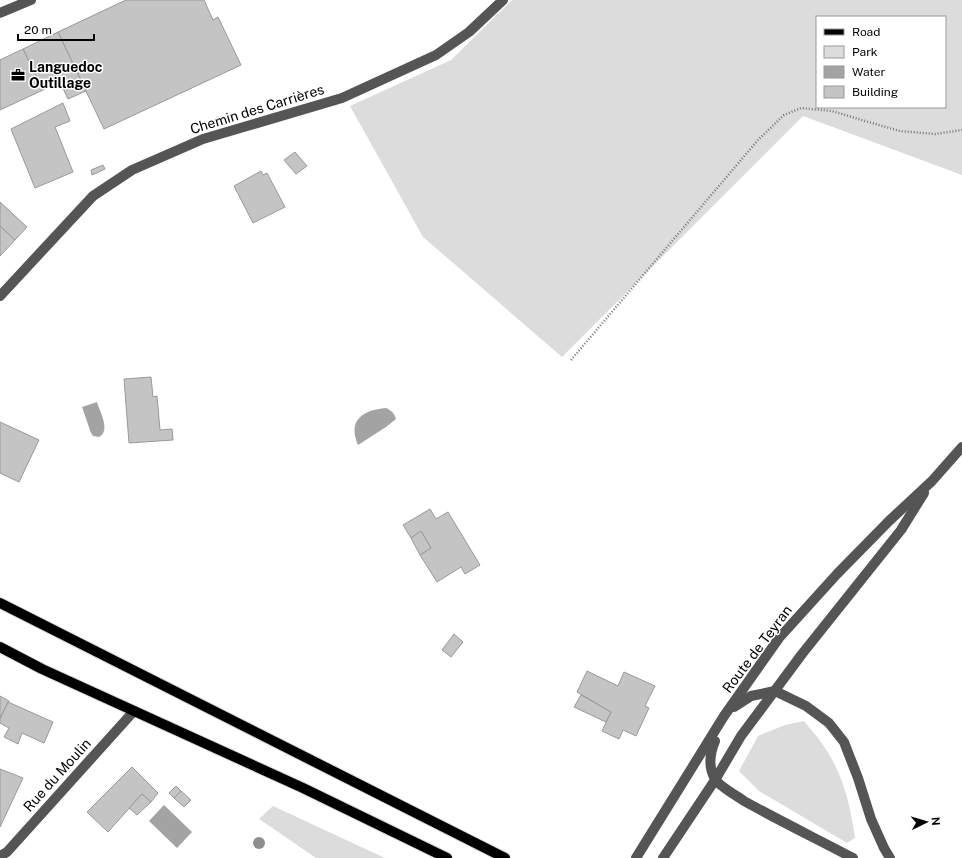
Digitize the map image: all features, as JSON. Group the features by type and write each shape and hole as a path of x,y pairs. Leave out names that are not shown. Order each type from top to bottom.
{"main road":[{"path":"0,603 505,858"},
{"path":"0,647 42,668 303,788 447,858"}],"street":[{"path":"0,13 31,0"},
{"name":"Chemin des Carrières","path":"0,296 93,196 132,170 203,138 342,98 436,55 469,32 503,0"},
{"name":"Route de Teyran","path":"636,858 724,716 784,632 837,574 889,521 932,482 962,447"},
{"name":"Route de Teyran","path":"663,858 715,780 741,736 802,654 901,530 932,482"},
{"path":"853,858 768,814 732,793 715,780 711,766 710,752 724,716 738,703 751,696 775,691 806,706 828,723 844,742 858,778 871,819 890,858"},
{"name":"Rue du Moulin","path":"0,856 7,852 134,710"}],"path":[{"path":"571,360 758,140 784,115 801,108 832,111 900,131 935,134 962,130"}],"green space":[{"path":"512,0 962,0 962,175 803,116 562,357 423,237 350,106 451,60"},
{"path":"804,721 819,739 830,756 845,789 855,838 847,843 759,791 739,771 758,736 785,725"},
{"path":"273,806 385,858 316,858 259,819"}],"water":[{"path":"97,402 104,421 104,430 99,437 93,436 91,433 82,407"},
{"path":"386,408 392,412 396,419 358,445 354,429 359,418 370,411"},
{"path":"164,805 192,832 177,848 149,821"}],"building":[{"path":"126,0 204,0 213,20 218,17 241,65 104,129 58,32"},
{"path":"58,32 86,91 68,99 60,82 43,90 23,49"},
{"name":"Languedoc Outillage","path":"23,49 43,90 0,110 0,60"},
{"path":"63,103 70,121 55,127 73,172 35,188 11,129"},
{"path":"295,152 307,166 296,174 284,160"},
{"path":"103,165 105,169 92,175 91,170"},
{"path":"261,171 263,175 267,173 285,207 253,223 234,186"},
{"path":"0,202 27,227 15,240 0,226"},
{"path":"0,226 15,240 0,256"},
{"path":"151,377 153,397 157,396 160,430 172,429 173,440 129,443 124,379"},
{"path":"0,422 39,440 19,482 0,473"},
{"path":"430,509 436,519 448,512 480,565 465,574 461,567 437,582 420,555 431,548 421,531 411,538 403,525"},
{"path":"421,531 431,548 420,555 411,538"},
{"path":"454,634 463,642 451,657 442,650"},
{"path":"587,671 618,686 624,672 655,686 645,706 649,708 636,736 623,730 619,739 602,731 611,712 577,692"},
{"path":"581,695 611,712 606,722 574,707"},
{"path":"0,696 9,701 0,718"},
{"path":"8,702 53,722 44,743 22,733 18,744 4,737 9,728 0,723 0,719"},
{"path":"132,767 158,793 151,802 142,794 108,832 87,812"},
{"path":"0,769 23,778 0,827"},
{"path":"176,786 181,791 174,798 169,793"},
{"path":"181,791 191,800 184,807 174,798"},
{"path":"142,794 151,802 137,815 129,808"}],"place":[{"name":"Languedoc Outillage","path":"18,75"}]}
